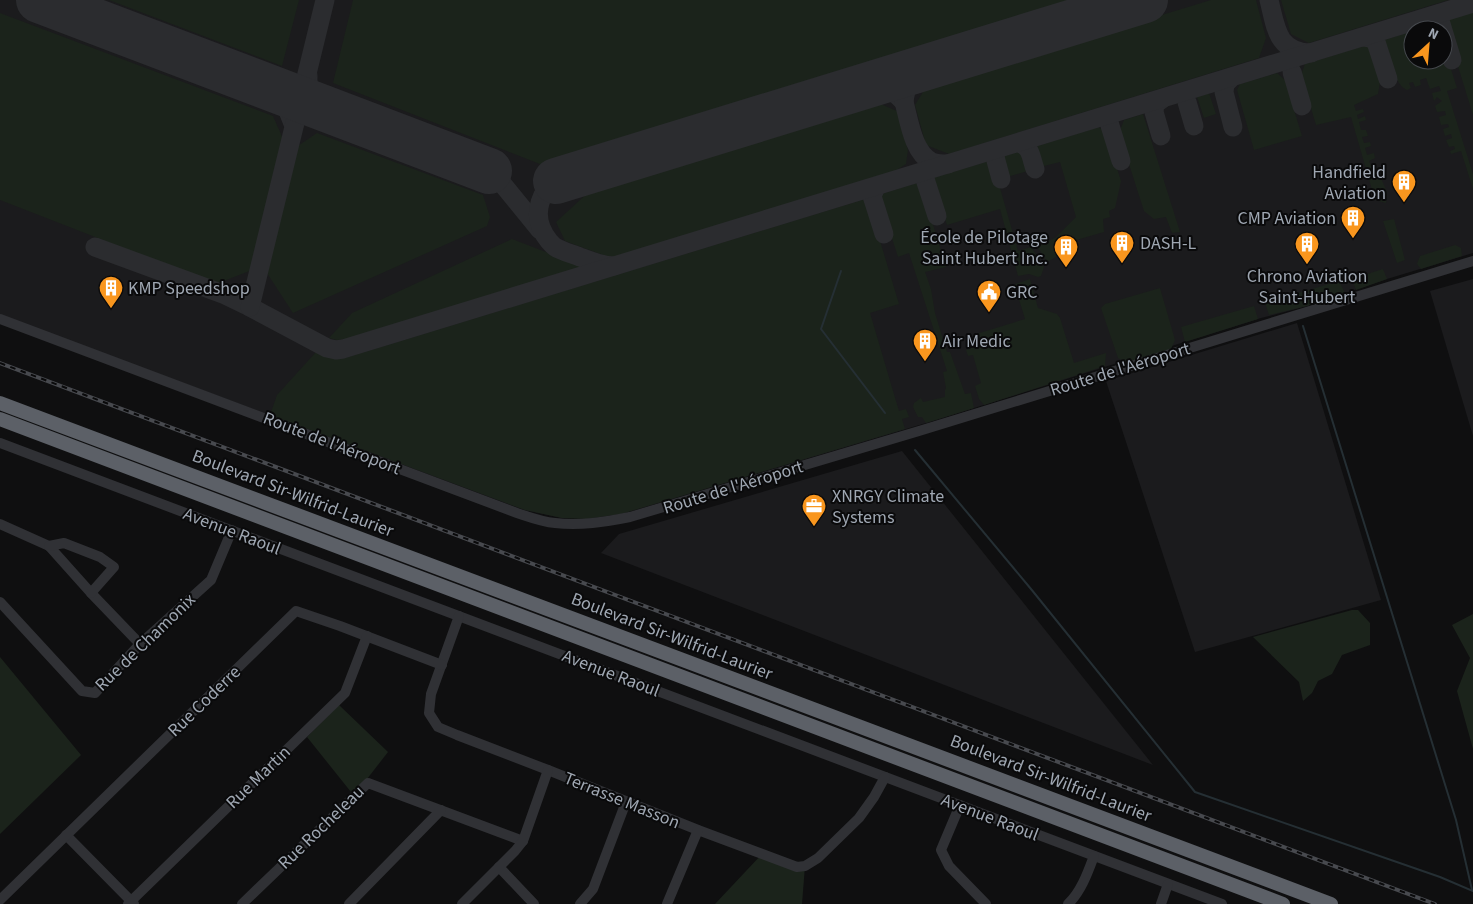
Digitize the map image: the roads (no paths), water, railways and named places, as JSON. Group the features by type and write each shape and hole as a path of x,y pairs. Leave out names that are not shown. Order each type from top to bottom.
{"highway":[{"name":"Boulevard Sir-Wilfrid-Laurier","path":"0,403 1331,904"},
{"name":"Boulevard Sir-Wilfrid-Laurier","path":"0,419 1283,904"}],"street":[{"name":"Route de l'Aéroport","path":"0,319 517,513 555,523 575,524 603,522 630,517 1473,261"},
{"name":"Avenue Raoul","path":"0,443 1222,904"},
{"path":"0,524 49,546 140,644"},
{"name":"Rue de Chamonix","path":"0,602 82,691 95,693 140,644 211,580 232,530"},
{"path":"49,546 64,543 100,557 114,567 91,593"},
{"name":"Rue Coderre","path":"0,900 296,611 442,665"},
{"name":"Terrasse Masson","path":"459,616 431,694 429,713 438,727 698,830 797,867 805,866 818,858 859,818 885,777"},
{"name":"Rue Martin","path":"131,903 345,693 367,636"},
{"path":"462,904 523,841 548,770"},
{"name":"Rue Rocheleau","path":"242,904 368,783 523,841"},
{"path":"580,904 593,890 626,802"},
{"path":"960,805 941,850 948,866 986,904"},
{"path":"349,904 440,810"},
{"path":"668,904 698,830"},
{"path":"66,836 131,903"},
{"path":"1068,904 1072,901 1084,881 1094,856"},
{"path":"499,867 534,904"},
{"path":"1161,904 1168,884"}],"waterway":[{"path":"841,271 821,329 885,413"},
{"path":"1303,326 1456,820 1472,890"},
{"path":"915,450 1031,589 1195,792 1440,877 1473,891"}],"railway":[{"path":"0,363 1435,904"}],"place":[{"name":"Handfield Aviation","path":"1404,203"},
{"name":"CMP Aviation","path":"1353,239"},
{"name":"DASH-L","path":"1122,264"},
{"name":"Chrono Aviation Saint-Hubert","path":"1307,265"},
{"name":"École de Pilotage Saint Hubert Inc.","path":"1066,268"},
{"name":"KMP Speedshop","path":"111,309"},
{"name":"GRC","path":"989,313"},
{"name":"Air Medic","path":"925,362"},
{"name":"XNRGY Climate Systems","path":"814,527"}]}
